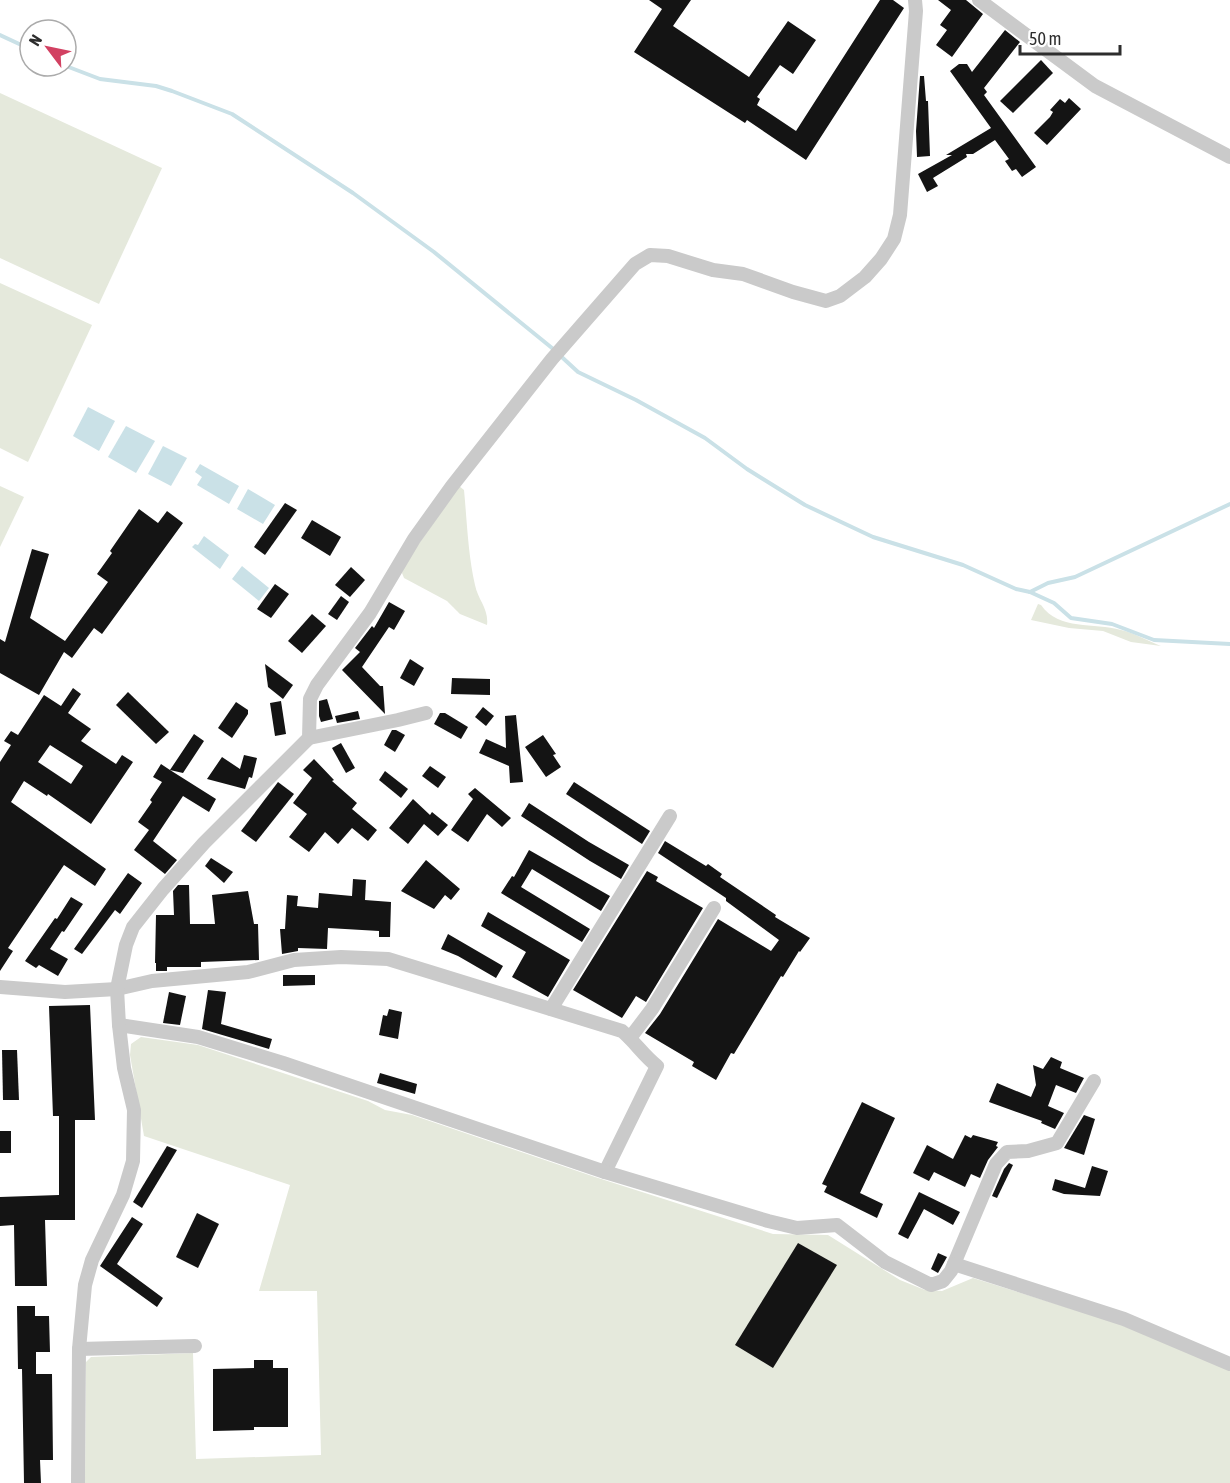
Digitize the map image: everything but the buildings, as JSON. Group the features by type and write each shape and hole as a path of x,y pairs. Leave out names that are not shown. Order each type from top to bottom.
{"street":[{"path":"309,738 310,699 316,685 370,613 414,538 558,352 635,264 650,255 668,256 713,270 743,274 826,301 840,297 865,277 881,259 894,239 900,215 915,0"},
{"path":"979,0 1095,86 1230,157"},
{"path":"78,1483 79,1349 85,1285 92,1260 123,1195 133,1161 134,1110 124,1068 117,989 126,945 133,927 145,910 204,843 309,738 426,713"},
{"path":"551,1009 670,816"},
{"path":"630,1038 652,1009 714,908"},
{"path":"0,987 65,992 117,989 152,981 248,972 294,960 341,957 388,959 622,1031 630,1038 646,1058 657,1066 605,1172"},
{"path":"119,1025 198,1037 605,1172 797,1228 837,1226 885,1262 931,1285 943,1281 954,1264 1001,1156 1007,1152 1028,1151 1057,1143 1094,1081"},
{"path":"954,1264 1124,1319 1230,1364"},
{"path":"79,1349 195,1346"}],"shaded area":[{"path":"0,93 162,168 99,304 0,258"},
{"path":"0,283 92,325 28,462 0,448"},
{"path":"0,486 24,497 0,547"},
{"path":"459,486 464,490 473,574 476,590 485,609 487,625 460,614 447,601 404,578 402,573 404,565"},
{"path":"1038,604 1057,619 1121,630 1161,646 1131,642 1103,631 1069,628 1031,620"},
{"path":"141,1037 198,1045 368,1101 385,1110 412,1115 773,1234 828,1235 900,1280 925,1290 942,1291 973,1278 1114,1322 1230,1369 1230,1483 85,1483 86,1362 91,1357 193,1353 196,1459 321,1455 317,1291 259,1291 290,1185 144,1136 130,1055 131,1044"}],"water":[{"path":"88,407 115,421 99,451 73,436"},
{"path":"126,426 155,441 136,473 108,457"},
{"path":"163,446 187,458 171,486 148,474"},
{"path":"200,464 239,486 229,504 197,485 202,477 195,472"},
{"path":"248,489 275,505 263,524 237,509"},
{"path":"204,536 229,555 220,569 192,547 195,544 198,545"},
{"path":"242,566 269,588 259,601 232,579"}],"waterway":[{"path":"0,35 18,43"},
{"path":"78,71 100,79 156,86 232,114 353,193 434,252 578,372 636,400 705,438 747,469 805,505 873,537 963,565 1016,589 1030,592 1054,603 1071,618 1112,624 1154,640 1230,644"},
{"path":"1030,592 1048,583 1075,577 1230,504"}]}
